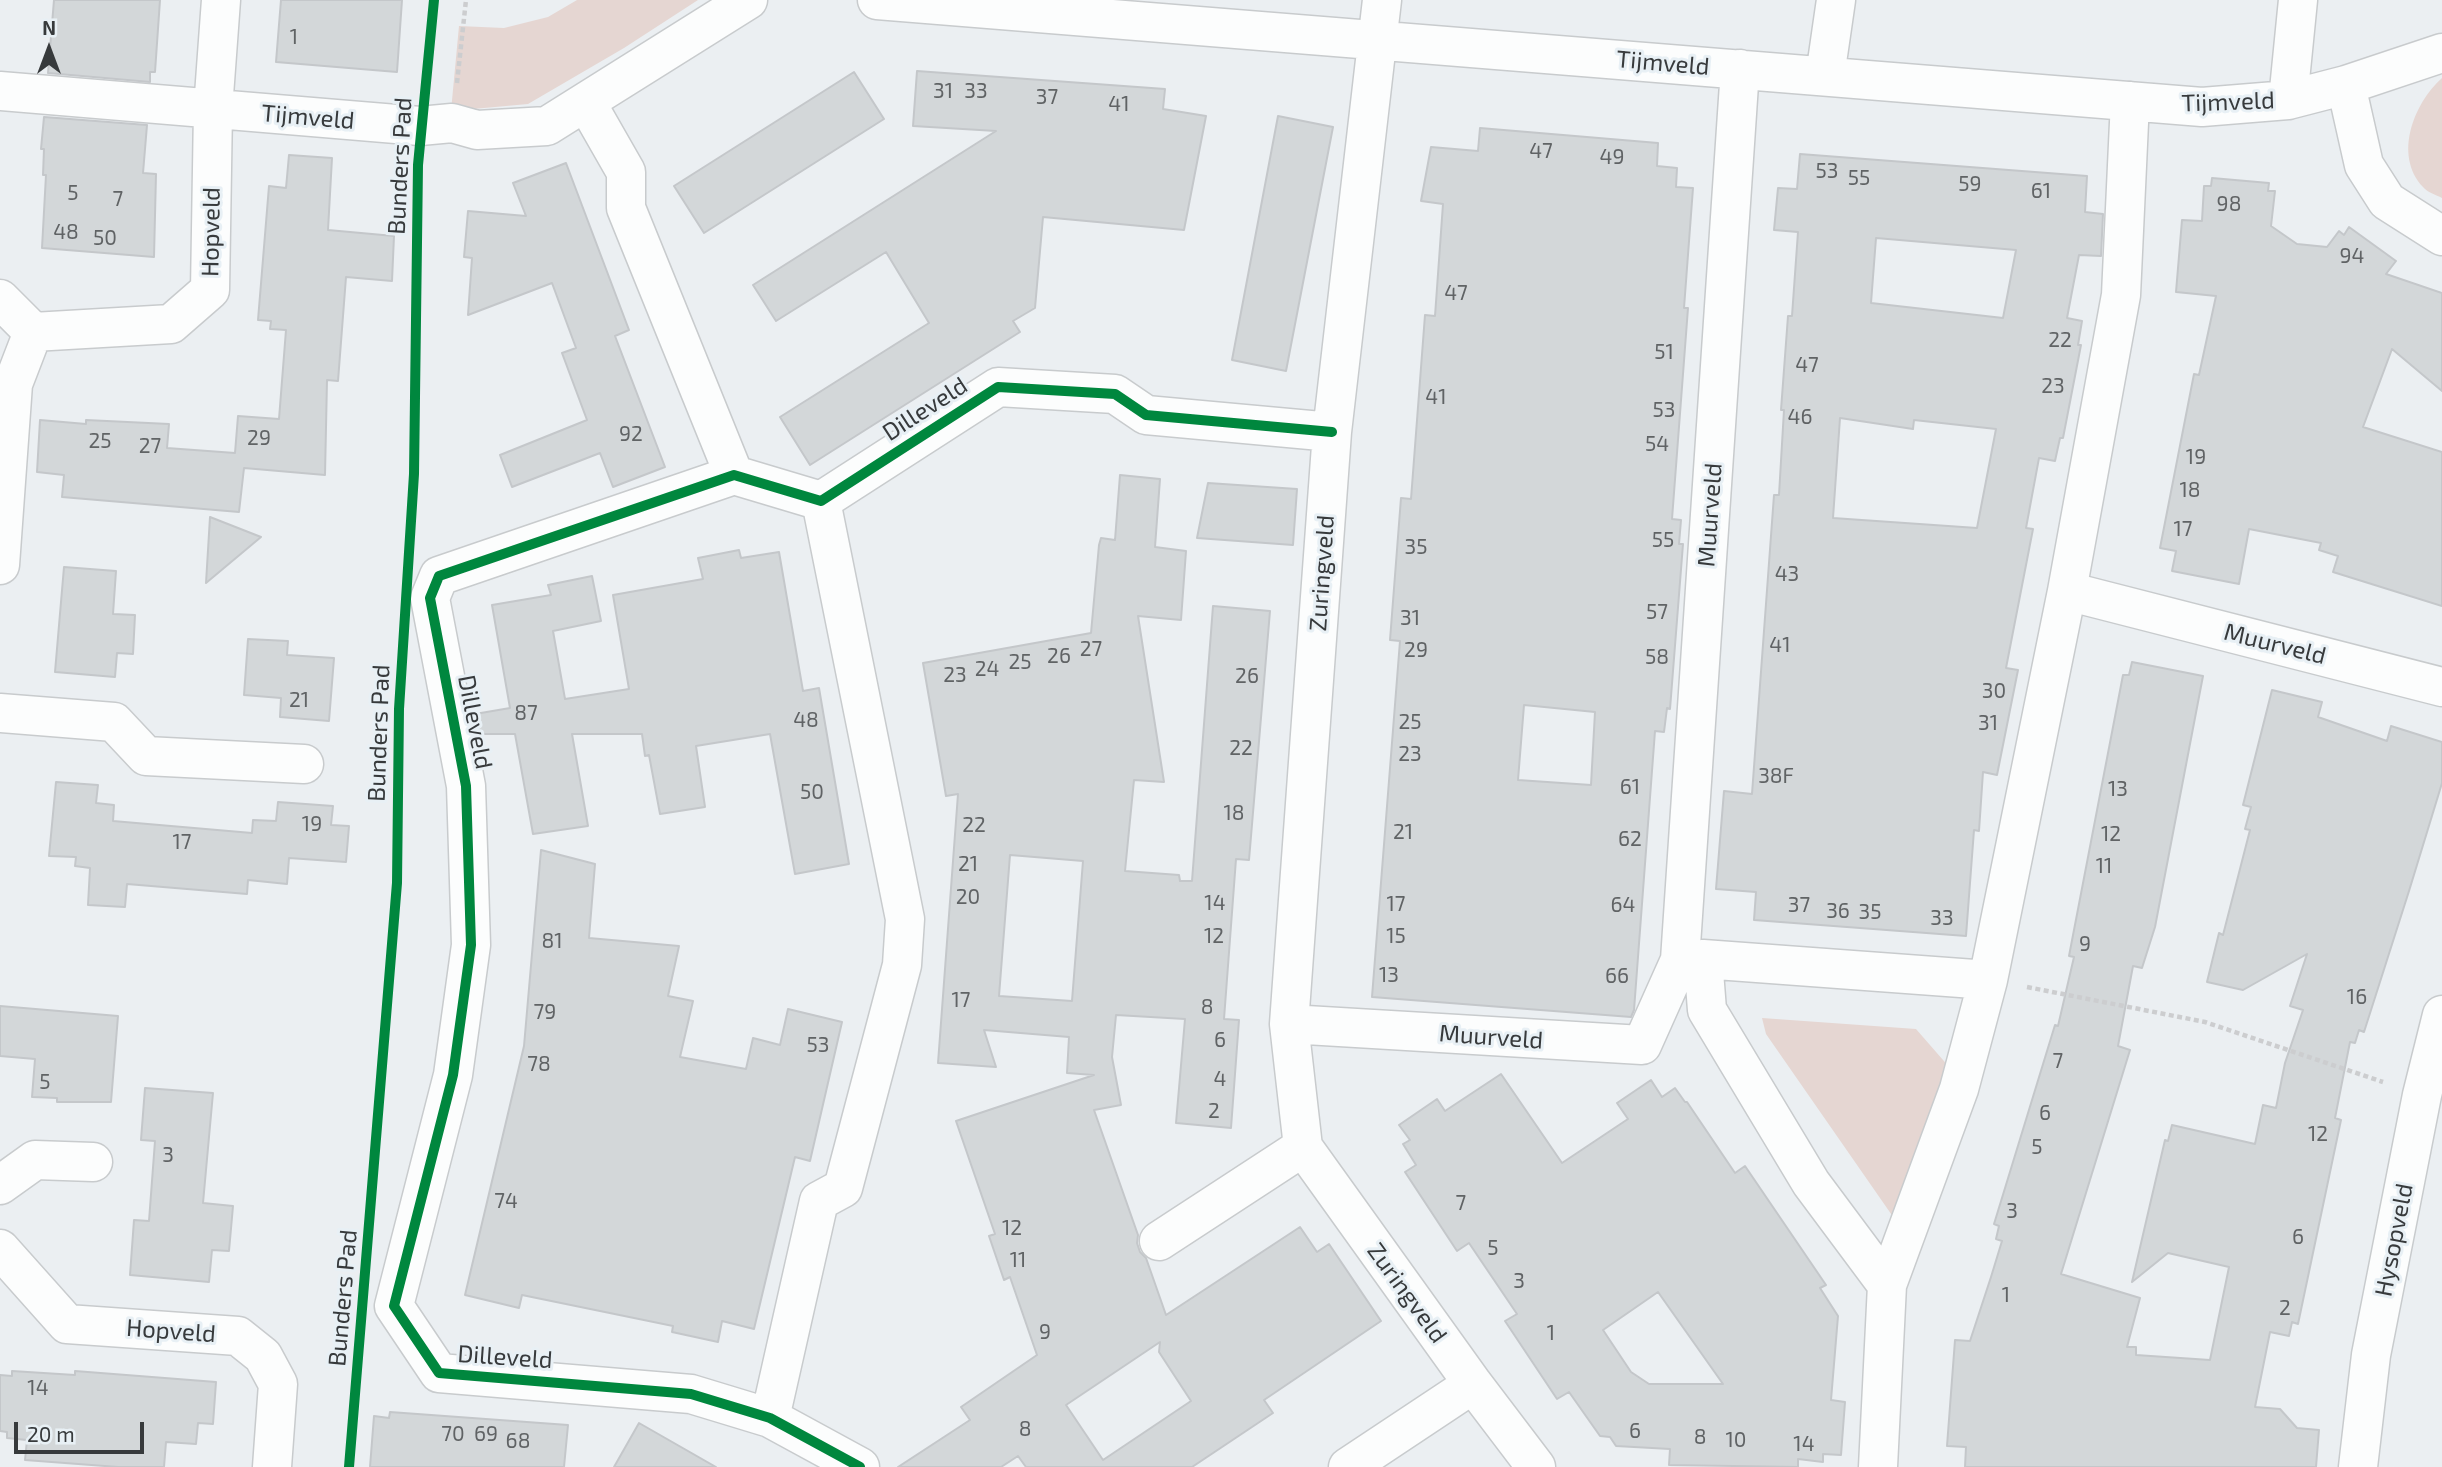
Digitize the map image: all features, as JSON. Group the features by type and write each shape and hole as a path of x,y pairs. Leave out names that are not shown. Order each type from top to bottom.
{"street":[{"name":"Hopveld","path":"33,331 171,324 210,290 213,109 221,0"},
{"name":"Tijmveld","path":"0,91 420,126 452,123 477,130 547,126 748,0"},
{"name":"Tijmveld","path":"877,0 2202,107 2288,100 2346,85 2442,53"},
{"name":"Zuringveld","path":"1382,0 1332,432 1289,1024 1303,1147 1525,1452"},
{"path":"1825,76 1836,0"},
{"path":"2288,100 2298,0"},
{"name":"Muurveld","path":"1740,69 1691,960 1707,1010 1811,1183 1887,1285"},
{"path":"2346,85 2364,165 2386,201 2442,236"},
{"path":"1878,1467 1887,1285 1959,1090 1988,980 2067,591 2121,295 2130,101"},
{"path":"586,102 626,172 626,208 734,475 821,501 905,919 902,965 843,1188 819,1201 770,1418"},
{"path":"0,299 33,331 13,384 0,565"},
{"name":"Dilleveld","path":"821,501 998,387 1115,394 1146,415 1332,432"},
{"name":"Dilleveld","path":"734,475 439,576 430,598 466,786 471,945 453,1075 394,1306 439,1373 691,1394 770,1418 860,1467"},
{"name":"Muurveld","path":"2067,591 2442,687"},
{"path":"0,712 114,722 146,756 304,764"},
{"path":"1691,960 1988,980"},
{"name":"Muurveld","path":"1289,1024 1642,1045 1691,960"},
{"name":"Hysopveld","path":"2358,1467 2371,1355 2423,1095 2442,1015"},
{"path":"1159,1241 1303,1147"},
{"path":"0,1185 35,1160 93,1163"},
{"name":"Hopveld","path":"7,1271 67,1324 238,1336 263,1356 278,1384 272,1467"},
{"path":"1348,1467 1473,1384"}],"path":[{"path":"452,123 466,0"},
{"path":"1988,980 2205,1022 2423,1095"}],"shaded area":[{"path":"577,0 698,0 624,48 528,104 451,111 459,26 504,28 548,17"},
{"path":"2442,78 2442,198 2425,189 2414,174 2408,145 2416,115 2423,101"},
{"path":"1762,1018 1916,1029 1957,1076 1905,1234 1766,1034"}],"building":[{"path":"54,0 160,0 155,72 150,72 150,82 48,73"},
{"path":"281,0 402,0 397,72 276,62"},
{"path":"917,71 1165,89 1163,109 1206,116 1184,230 1043,217 1035,308 1013,321 1020,332 810,465 780,417 929,323 886,252 776,321 753,285 996,131 913,126"},
{"path":"854,72 884,119 704,233 674,186"},
{"path":"1278,116 1333,127 1286,371 1232,360"},
{"path":"44,117 147,125 143,173 156,174 154,257 42,248 46,175 43,175 44,149 41,149"},
{"path":"1480,128 1658,143 1657,166 1677,168 1676,187 1693,188 1684,308 1688,308 1672,519 1681,520 1679,544 1683,544 1670,709 1667,708 1664,732 1655,731 1634,1010 1631,1017 1372,997 1400,641 1390,640 1401,498 1411,499 1425,315 1435,316 1443,204 1421,201 1431,147 1478,151","holes":["1524,705 1595,712 1591,785 1518,780"]},
{"path":"1800,154 2087,176 2085,212 2103,214 2101,256 2079,255 2067,318 2082,321 2078,345 2081,345 2063,438 2060,438 2055,461 2039,458 2026,528 2033,529 2006,668 2018,670 1997,775 1983,772 1979,831 1974,830 1966,936 1754,920 1756,892 1716,889 1724,791 1752,794 1774,495 1779,495 1784,410 1781,410 1788,316 1792,316 1798,232 1774,230 1778,188 1797,189","holes":["1876,238 2016,250 2003,318 1871,303","1840,418 1913,429 1914,420 1996,429 1977,528 1833,518"]},
{"path":"289,155 332,158 328,230 394,236 392,281 346,277 338,381 327,380 325,475 244,468 239,512 62,497 64,475 37,472 40,420 86,424 86,420 169,424 167,448 235,453 238,416 279,419 286,330 270,329 271,321 258,320 269,186 286,188"},
{"path":"566,163 629,330 615,336 665,467 613,487 600,453 512,487 500,455 587,420 562,353 576,348 552,283 468,315 472,258 464,257 468,211 526,216 513,183"},
{"path":"2212,178 2269,183 2268,191 2275,191 2271,226 2297,244 2327,247 2339,231 2344,235 2349,227 2396,261 2386,274 2442,293 2442,391 2392,349 2363,427 2442,452 2442,606 2333,572 2338,556 2319,550 2321,543 2249,529 2239,584 2172,571 2176,551 2160,548 2194,374 2199,375 2216,296 2176,292 2182,220 2202,221 2204,186 2211,186"},
{"path":"1120,475 1160,479 1155,547 1186,551 1181,620 1138,616 1164,782 1134,780 1125,871 1179,875 1180,881 1192,881 1213,606 1270,611 1249,860 1236,859 1224,1019 1239,1020 1231,1128 1176,1123 1185,1019 1116,1015 1112,1057 1121,1105 1094,1110 1138,1235 1140,1252 1146,1258 1166,1315 1300,1227 1317,1252 1329,1244 1381,1321 1264,1400 1273,1413 1192,1467 1026,1467 1018,1456 1001,1467 898,1467 970,1420 961,1407 1037,1355 1010,1277 1004,1280 989,1236 995,1234 956,1121 1094,1075 1067,1073 1069,1037 984,1030 996,1067 938,1063 958,794 946,796 923,663 1091,633 1099,545 1101,538 1115,540","holes":["1010,855 1083,861 1072,1001 999,996","1160,1342 1159,1352 1191,1401 1103,1460 1066,1405"]},
{"path":"1208,483 1297,489 1293,545 1197,538"},
{"path":"210,517 261,537 206,583"},
{"path":"739,550 741,558 779,552 803,691 819,688 849,864 795,874 770,734 696,746 705,807 660,814 649,755 645,756 642,734 572,734 588,826 533,834 515,734 478,734 475,714 510,708 492,605 551,595 548,585 592,576 601,621 553,631 565,699 629,689 613,595 703,579 698,558"},
{"path":"64,567 116,571 113,614 135,615 133,654 117,653 115,677 55,672"},
{"path":"248,639 288,641 287,655 334,658 329,721 280,717 281,698 244,695"},
{"path":"2132,662 2203,676 2155,927 2142,968 2133,966 2118,1046 2130,1050 2061,1274 2140,1298 2127,1347 2136,1347 2136,1355 2210,1360 2229,1267 2168,1253 2132,1282 2165,1140 2168,1141 2172,1125 2255,1144 2263,1105 2276,1108 2285,1063 2303,1010 2290,1006 2307,954 2243,990 2207,982 2219,933 2223,935 2250,830 2245,829 2251,807 2243,805 2272,690 2322,702 2318,717 2387,741 2391,726 2442,742 2442,783 2409,891 2364,1032 2359,1030 2355,1043 2350,1042 2335,1118 2341,1120 2298,1324 2292,1322 2289,1336 2270,1332 2255,1407 2280,1409 2297,1428 2319,1430 2316,1467 1965,1467 1966,1447 1947,1446 1955,1340 1970,1341 2002,1241 1996,1239 1999,1226 1994,1224 2055,1025 2058,1026 2074,957 2069,956 2123,675 2129,675"},
{"path":"56,782 98,785 96,803 114,805 113,821 252,833 253,820 276,821 278,802 333,806 331,825 349,826 346,862 289,858 287,884 248,880 247,894 127,884 125,907 88,905 90,868 75,866 76,857 49,856"},
{"path":"541,850 595,864 589,938 679,946 668,996 693,1001 680,1057 746,1069 753,1038 780,1045 788,1009 842,1022 810,1161 795,1157 754,1329 722,1321 718,1342 672,1332 673,1326 522,1295 519,1308 465,1295 524,1046"},
{"path":"0,1006 118,1016 111,1102 57,1102 57,1098 32,1097 35,1059 0,1056"},
{"path":"1501,1074 1562,1163 1628,1119 1617,1103 1651,1080 1662,1097 1675,1088 1735,1173 1745,1166 1826,1285 1820,1288 1838,1316 1831,1400 1845,1402 1841,1455 1823,1454 1823,1462 1798,1459 1798,1467 1669,1465 1670,1449 1616,1446 1610,1437 1600,1436 1569,1392 1557,1399 1505,1321 1517,1314 1469,1243 1457,1251 1405,1172 1416,1165 1403,1144 1410,1140 1399,1125 1437,1099 1445,1111","holes":["1658,1292 1723,1384 1649,1384 1631,1372 1603,1330"]},
{"path":"145,1088 213,1093 203,1203 233,1206 229,1251 212,1250 209,1282 130,1275 134,1220 149,1221 155,1141 141,1140"},
{"path":"12,1371 75,1375 75,1371 216,1382 213,1424 198,1423 196,1444 166,1442 164,1467 118,1467 25,1460 27,1440 7,1438 7,1432 0,1431 0,1375 12,1376"},
{"path":"390,1412 568,1425 564,1467 370,1467 374,1416 389,1418"},
{"path":"639,1423 716,1467 614,1467"}],"cycle path":[{"name":"Bunders Pad","path":"349,1467 397,883 399,709 414,474 418,165 434,0"},
{"path":"860,1467 770,1418 691,1394 439,1373 394,1306 453,1075 471,945 466,786 430,598 439,576 734,475 821,501 998,387 1115,394 1146,415 1332,432"}]}
